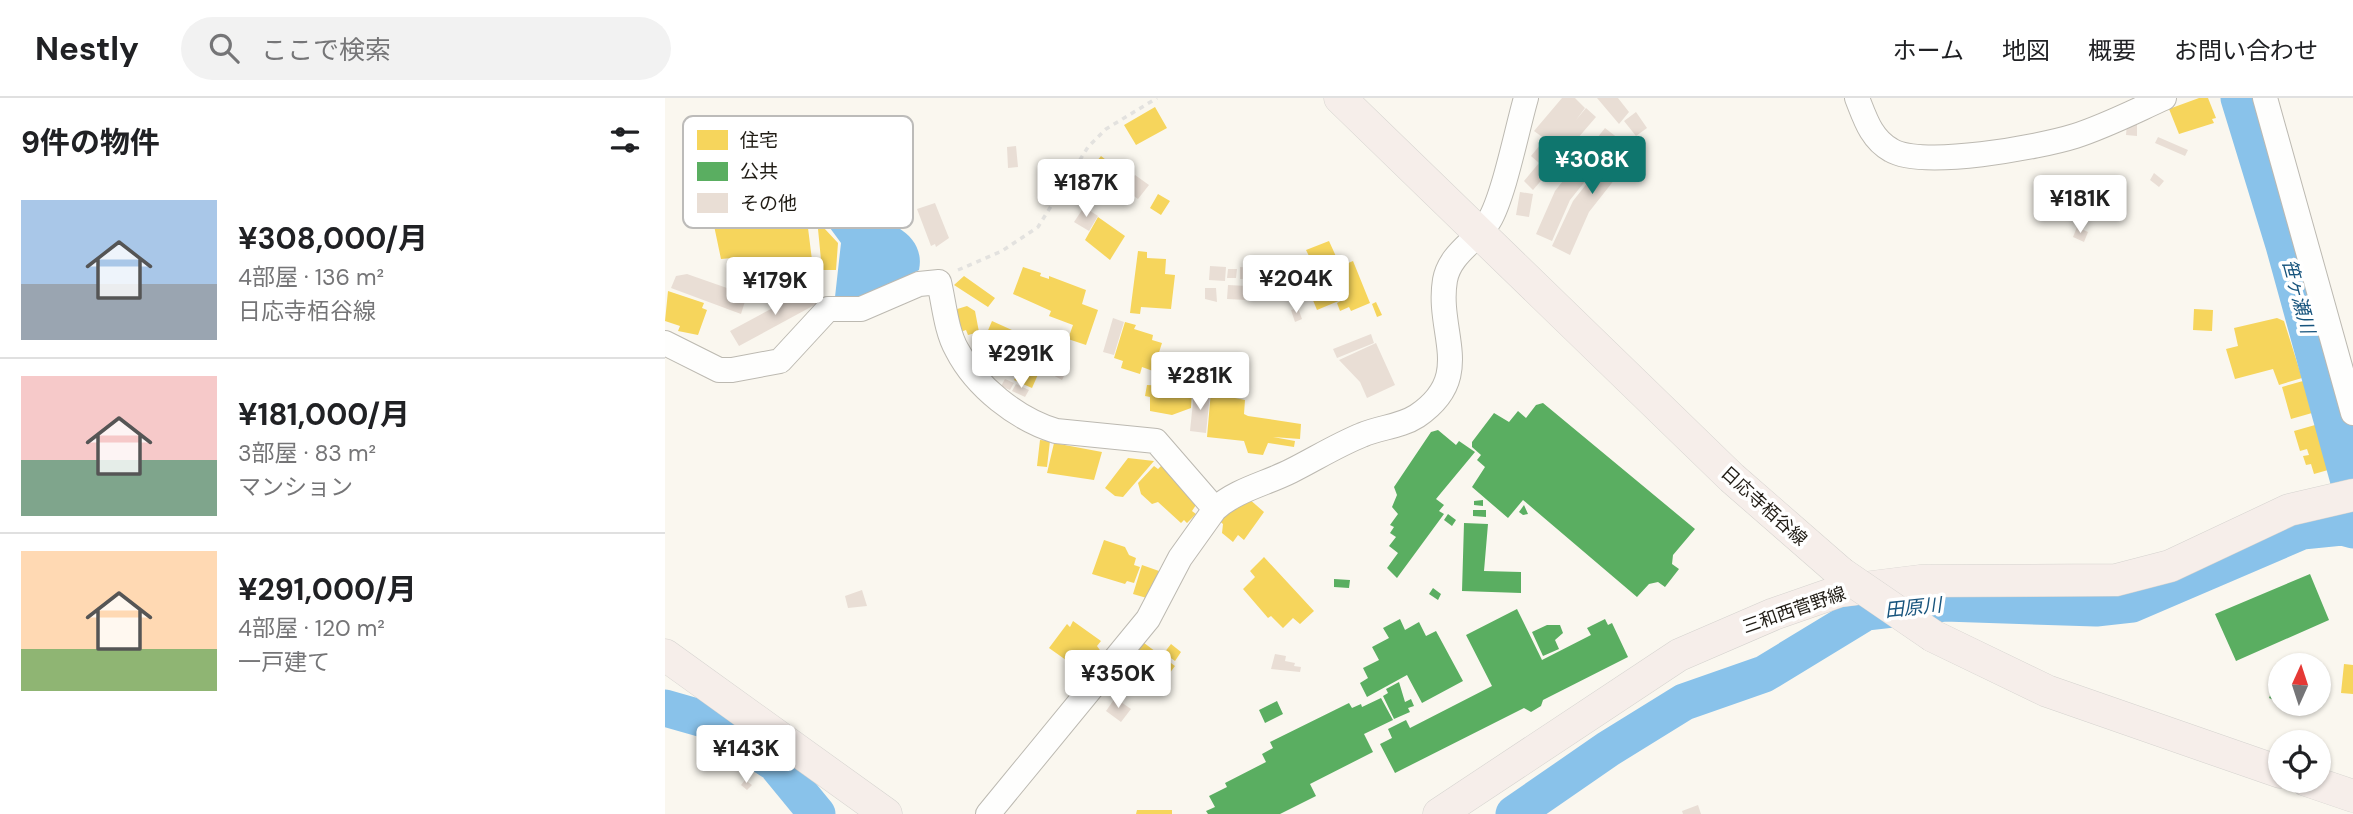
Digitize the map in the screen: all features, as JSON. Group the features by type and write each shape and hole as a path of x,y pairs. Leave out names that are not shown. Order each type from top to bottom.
{"main road":[{"name":"日応寺栢谷線","path":"1340,98 1732,478 1841,573 1933,636 2047,691 2268,768"},
{"name":"三和西菅野線","path":"1439,814 1679,655 1774,614 1840,591 1920,581 2116,580 2170,566 2289,510 2347,496"},
{"path":"665,655 886,814"},
{"path":"2331,789 2353,796"}],"street":[{"path":"988,814 1148,619 1180,558 1215,509 1227,498 1291,471 1365,433 1399,425 1429,407 1450,374 1443,290 1446,275 1461,250 1489,221 1526,98"},
{"path":"1857,98 1877,140 1894,152 1919,157 1962,156 2076,136 2164,98"},
{"path":"2265,98 2353,413"},
{"path":"665,343 719,370 780,360 792,351 828,309 860,309 919,284 939,282 956,350 993,396 1041,426 1056,431 1156,440 1215,509"}],"path":[{"path":"939,282 1002,251 1038,227 1088,147 1106,129 1157,98"}],"water":[{"path":"830,228 897,228 917,248 919,270 869,294 835,297 841,243"}],"building: 住宅":[{"path":"2199,98 2208,98 2216,118 2212,119 2214,123 2179,134 2169,109"},
{"path":"1155,107 1167,128 1136,145 1124,125"},
{"path":"1101,156 1124,174 1110,191 1087,173"},
{"path":"1158,194 1170,201 1161,215 1150,208"},
{"path":"1098,217 1125,236 1110,260 1085,240"},
{"path":"715,228 808,228 812,260 788,263 788,268 765,270 763,258 743,263 743,257 721,259"},
{"path":"824,228 838,243 836,270 822,270 818,229"},
{"path":"1329,241 1339,263 1315,273 1317,276 1353,261 1370,303 1351,311 1349,307 1340,311 1337,303 1348,297 1317,310 1305,281 1301,283 1292,263 1309,256 1306,250"},
{"path":"1138,251 1147,252 1147,258 1166,259 1165,274 1175,275 1171,309 1141,307 1140,314 1130,313"},
{"path":"1023,267 1041,273 1040,276 1049,279 1049,276 1086,290 1082,304 1098,310 1086,345 1068,339 1073,325 1049,316 1051,311 1013,294"},
{"path":"964,276 995,298 988,307 954,285"},
{"path":"668,291 704,303 702,308 707,310 698,335 678,331 680,326 665,321"},
{"path":"1376,302 1382,315 1377,317 1372,304"},
{"path":"967,306 975,311 979,332 968,335 966,330 960,332 954,310"},
{"path":"2194,309 2213,310 2212,331 2193,330"},
{"path":"2277,318 2284,321 2302,378 2279,385 2273,369 2235,379 2226,349 2238,346 2234,328"},
{"path":"992,321 1030,338 1027,345 1047,354 1032,388 1014,380 1029,353 1024,351 1017,367 997,361 997,356 980,349"},
{"path":"1125,322 1136,325 1134,329 1153,335 1152,340 1162,343 1153,371 1142,367 1140,374 1121,368 1123,361 1114,358"},
{"path":"2303,381 2312,413 2291,419 2282,387"},
{"path":"1147,385 1192,387 1191,408 1172,415 1150,411 1150,397 1145,396"},
{"path":"1211,391 1236,394 1235,398 1245,400 1244,414 1248,416 1301,424 1300,439 1273,437 1295,441 1294,447 1268,443 1263,455 1248,453 1244,441 1207,437"},
{"path":"2315,425 2328,470 2314,474 2311,464 2306,465 2303,456 2309,455 2307,449 2300,451 2294,431"},
{"path":"1040,440 1050,441 1047,467 1037,466"},
{"path":"1054,443 1102,452 1094,480 1047,473"},
{"path":"1128,458 1154,461 1123,497 1115,496 1105,488"},
{"path":"1154,466 1158,469 1161,466 1198,502 1192,511 1196,514 1187,523 1184,520 1181,523 1158,502 1152,504 1141,494 1138,483"},
{"path":"1248,498 1264,512 1244,540 1238,535 1233,542 1222,533 1223,524 1217,519"},
{"path":"1104,540 1125,547 1129,555 1136,558 1134,565 1140,567 1134,583 1127,581 1125,584 1092,574"},
{"path":"1264,557 1314,611 1300,624 1293,618 1283,628 1271,616 1268,618 1243,589 1255,577 1250,571"},
{"path":"1142,565 1159,571 1150,599 1133,594"},
{"path":"1073,621 1101,641 1097,646 1102,653 1090,670 1076,663 1073,665 1049,648 1067,624 1070,627"},
{"path":"1140,640 1175,666 1156,691 1121,664"},
{"path":"1171,644 1181,652 1175,661 1164,653"},
{"path":"2344,664 2353,665 2353,694 2341,693"},
{"path":"1137,810 1172,810 1172,814 1136,814"}],"building: 公共":[{"path":"1543,403 1695,529 1673,555 1672,564 1679,569 1665,587 1658,582 1649,584 1637,597 1523,500 1508,518 1472,487 1485,467 1477,460 1481,455 1472,447 1472,442 1494,413 1509,422 1518,411 1526,418 1536,405"},
{"path":"1438,430 1456,445 1459,441 1475,452 1436,499 1444,505 1439,511 1444,514 1397,578 1387,568 1398,553 1389,546 1396,537 1390,533 1394,527 1390,525 1398,514 1392,507 1397,495 1394,487 1431,432"},
{"path":"1483,500 1483,506 1474,505 1474,501"},
{"path":"1524,505 1528,514 1523,515 1519,512"},
{"path":"1473,510 1486,510 1486,517 1473,516"},
{"path":"1448,514 1456,520 1452,526 1444,520"},
{"path":"1464,523 1488,524 1484,571 1521,572 1521,593 1462,591"},
{"path":"2310,574 2329,620 2236,661 2215,614"},
{"path":"1334,579 1350,580 1349,588 1334,587"},
{"path":"1433,588 1441,594 1438,600 1429,594"},
{"path":"1517,609 1542,660 1591,635 1587,628 1605,619 1608,625 1612,623 1628,657 1543,700 1541,706 1531,712 1524,708 1395,773 1380,744 1392,738 1388,729 1406,720 1410,728 1492,686 1466,635"},
{"path":"1400,619 1405,630 1419,622 1426,636 1436,631 1463,681 1422,703 1407,675 1367,697 1360,683 1368,678 1363,668 1379,660 1372,647 1389,638 1383,628"},
{"path":"1547,625 1560,625 1563,633 1555,640 1559,649 1543,656 1532,632"},
{"path":"1399,682 1405,702 1411,699 1414,706 1408,708 1410,712 1394,719 1383,696 1388,693 1386,689"},
{"path":"1381,698 1393,720 1364,734 1373,752 1310,784 1316,796 1280,814 1208,814 1206,811 1215,807 1209,796 1227,787 1225,783 1266,762 1262,754 1273,748 1270,742 1349,703 1352,708 1361,704 1362,707"},
{"path":"1277,701 1283,714 1265,723 1259,710"}],"building: その他":[{"path":"1562,98 1575,98 1585,108 1576,120 1586,108 1596,117 1533,190 1524,181 1539,163 1531,156 1545,139 1534,131"},
{"path":"1597,98 1618,98 1629,112 1619,124"},
{"path":"1636,112 1647,128 1636,136 1624,121"},
{"path":"2127,124 2137,125 2137,136 2126,135"},
{"path":"1605,128 1619,139 1570,200 1552,241 1536,234 1555,191"},
{"path":"2158,137 2188,150 2185,156 2155,143"},
{"path":"1622,139 1637,151 1589,212 1570,255 1552,246 1573,201"},
{"path":"1016,146 1018,167 1008,168 1007,147"},
{"path":"2154,173 2164,181 2159,187 2150,180"},
{"path":"1135,175 1149,185 1138,199 1124,189"},
{"path":"1520,192 1533,194 1529,217 1516,215"},
{"path":"935,203 949,238 936,247 935,244 931,246 917,209"},
{"path":"1084,207 1098,216 1089,231 1074,222"},
{"path":"2077,227 2088,232 2084,242 2073,237"},
{"path":"1210,266 1226,267 1225,281 1209,280"},
{"path":"1240,267 1253,268 1252,279 1240,279"},
{"path":"1228,269 1237,269 1236,278 1227,278"},
{"path":"687,274 747,295 741,314 671,288 676,276"},
{"path":"1228,285 1247,286 1247,300 1227,299"},
{"path":"812,287 820,302 739,346 730,331"},
{"path":"1205,288 1216,288 1217,302 1205,299"},
{"path":"1298,308 1302,319 1295,322 1291,310"},
{"path":"1113,318 1124,322 1114,355 1103,352"},
{"path":"1371,334 1374,343 1337,358 1333,349"},
{"path":"1376,343 1395,385 1367,398 1360,382 1339,360"},
{"path":"1058,360 1069,366 1062,380 1051,374"},
{"path":"1005,379 1014,383 1010,390 1001,386"},
{"path":"1016,384 1029,390 1025,397 1012,391"},
{"path":"1194,392 1210,394 1206,433 1190,431"},
{"path":"862,590 867,606 848,608 845,596"},
{"path":"1275,654 1286,656 1285,661 1301,667 1300,672 1271,669"},
{"path":"1115,698 1131,709 1121,722 1106,711"},
{"path":"745,780 752,785 747,790 741,785"},
{"path":"1698,805 1701,814 1683,814 1682,811"}],"waterway":[{"name":"笹ヶ瀬川","path":"2239,98 2284,245 2353,496"},
{"name":"田原川","path":"1514,814 1608,749 1684,702 1764,674 1866,612 1945,603 2096,608 2132,604 2302,531 2342,527 2353,530"},
{"name":"田原川","path":"665,708 707,720 775,763 817,814"}]}
